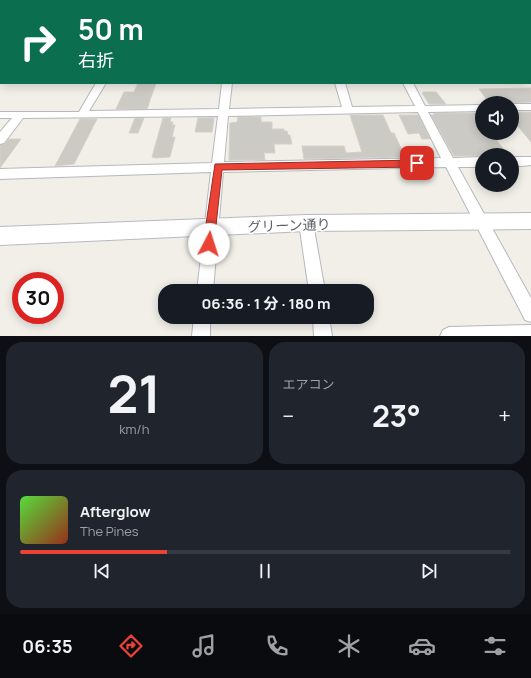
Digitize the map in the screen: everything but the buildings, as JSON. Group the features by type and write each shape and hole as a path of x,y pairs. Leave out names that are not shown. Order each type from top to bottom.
{"street":[{"path":"82,115 100,84"},
{"path":"206,284 210,228 227,84"},
{"path":"340,84 348,111"},
{"path":"409,84 448,163 531,314"},
{"path":"519,107 531,107"},
{"path":"0,115 224,113 475,108"},
{"path":"0,140 20,115"},
{"path":"519,162 531,161"},
{"path":"0,174 218,167 475,162"},
{"name":"グリーン通り","path":"0,236 306,223 531,221"},
{"path":"306,223 316,284"},
{"path":"201,336 202,324"},
{"path":"322,324 324,336"},
{"path":"449,336 531,334"}],"route":[{"path":"209,244 218,167 417,163"}]}
